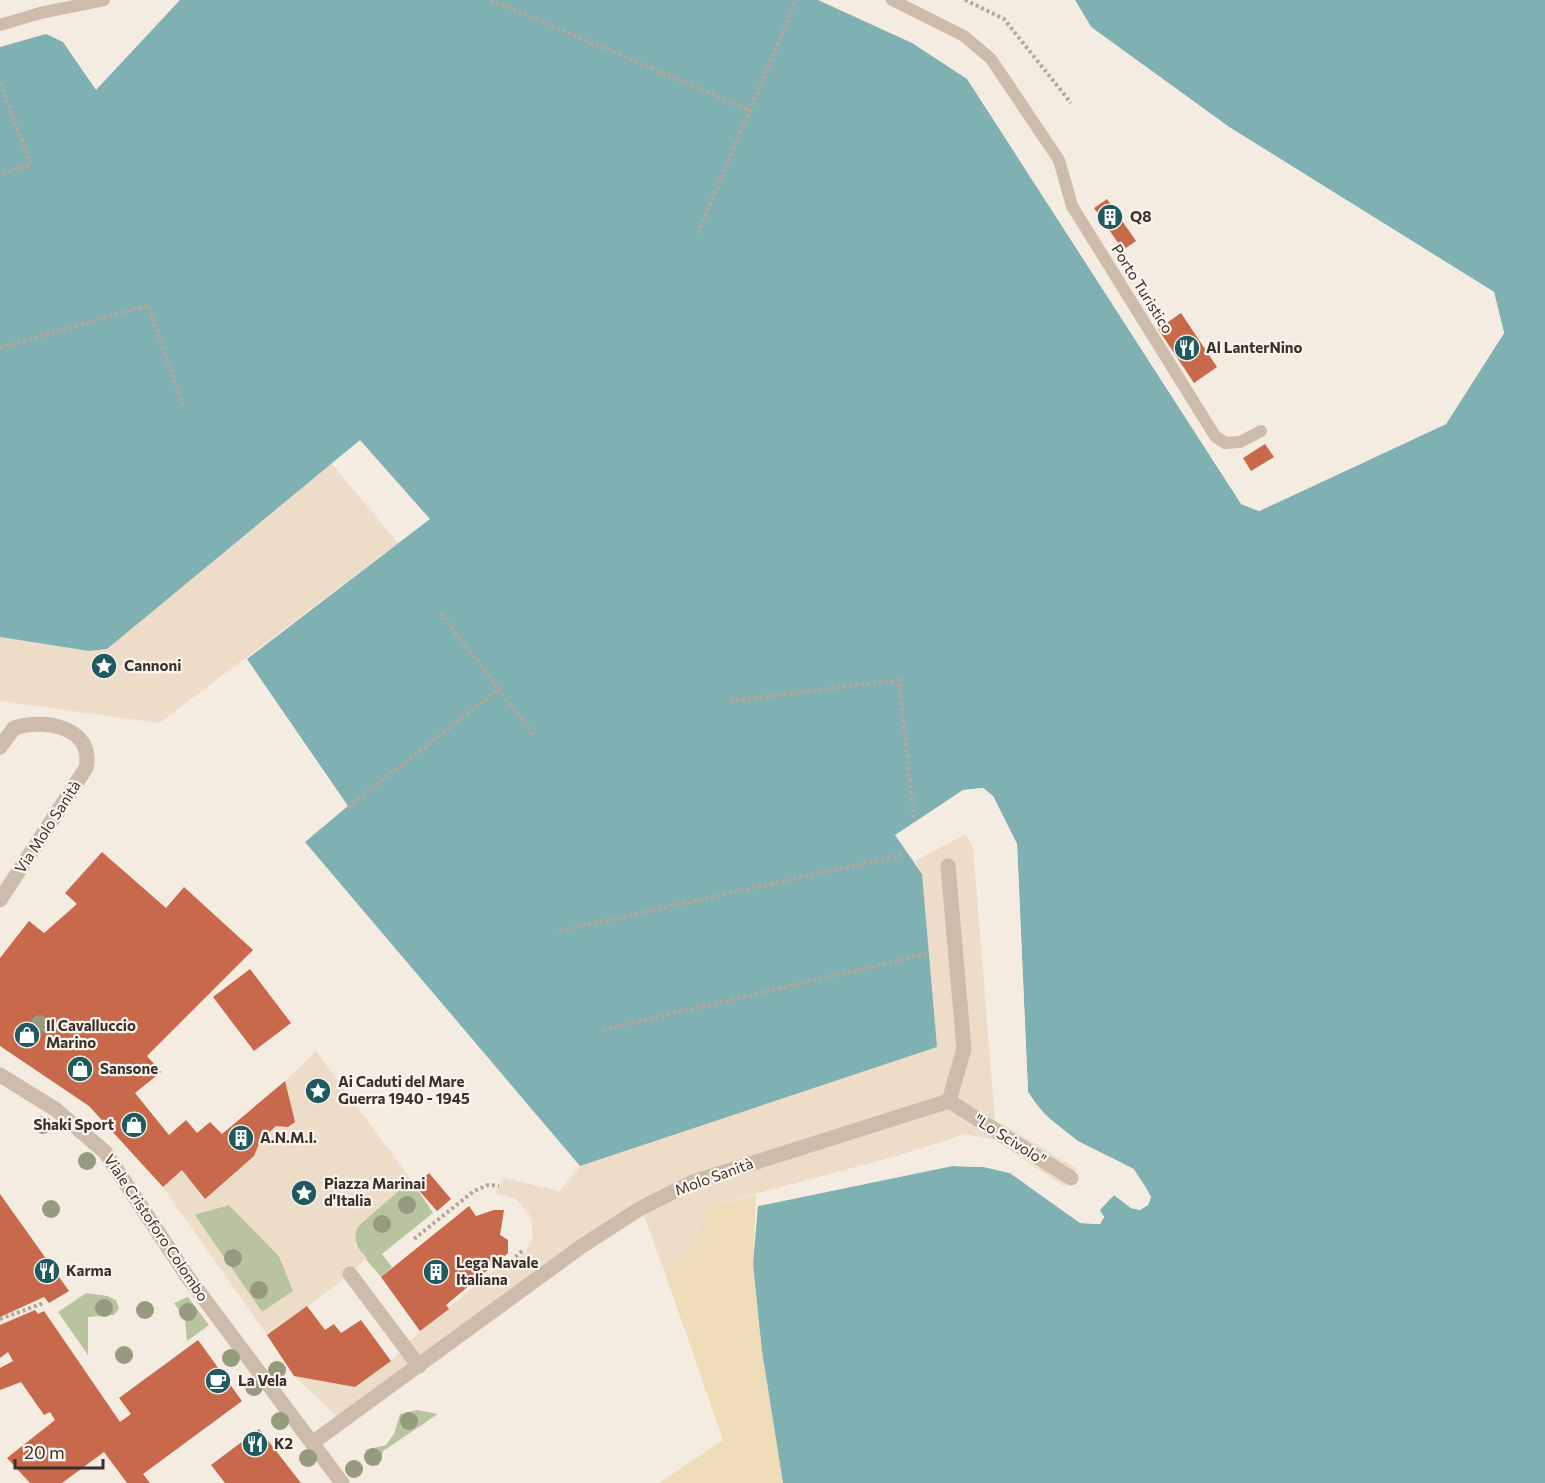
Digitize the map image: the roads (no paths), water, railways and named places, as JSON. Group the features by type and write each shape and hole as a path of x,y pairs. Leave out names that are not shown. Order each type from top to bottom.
{"street":[{"name":"Via Molo Sanità","path":"0,747 14,728 34,724 69,729 76,734 87,751 88,760 86,768 0,900"},
{"path":"948,866 964,1049 948,1101"},
{"name":"Viale Cristoforo Colombo","path":"6,1079 55,1109 105,1152 187,1276 342,1483"},
{"name":"\"Lo Scivolo\"","path":"948,1101 1071,1178"},
{"name":"Molo Sanità","path":"312,1443 582,1246 641,1208 682,1187 948,1101"},
{"path":"350,1274 419,1366"}],"lane":[{"path":"0,25 40,13 104,0"},
{"name":"Porto Turistico","path":"892,0 964,36 991,59 1059,160 1072,206 1215,436 1225,443 1240,442 1261,430"}],"water":[{"path":"180,0 818,0 912,43 967,79 1241,504 1259,511 1446,424 1504,333 1494,292 1229,127 1091,27 1075,0 1545,0 1545,1483 783,1483 762,1351 753,1264 758,1206 952,1166 984,1167 1010,1173 1080,1223 1100,1224 1104,1217 1099,1210 1114,1195 1131,1208 1140,1210 1148,1205 1151,1197 1144,1184 1129,1167 1071,1137 1044,1113 1028,1092 1017,844 993,796 983,788 963,790 895,835 922,874 937,1047 580,1166 305,842 348,806 247,659 430,519 360,440 107,649 89,651 0,637 0,47 46,34 63,42 96,90"}],"place":[{"name":"Q8","path":"1110,217"},
{"name":"Al LanterNino","path":"1187,348"},
{"name":"Cannoni","path":"104,666"},
{"name":"Il Cavalluccio Marino","path":"27,1035"},
{"name":"Sansone","path":"80,1069"},
{"name":"Ai Caduti del Mare Guerra 1940 - 1945","path":"318,1091"},
{"name":"Shaki Sport","path":"134,1125"},
{"name":"A.N.M.I.","path":"241,1138"},
{"name":"Piazza Marinai d'Italia","path":"304,1193"},
{"name":"Karma","path":"47,1271"},
{"name":"Lega Navale Italiana","path":"436,1272"},
{"name":"La Vela","path":"218,1381"},
{"name":"K2","path":"255,1444"}]}
